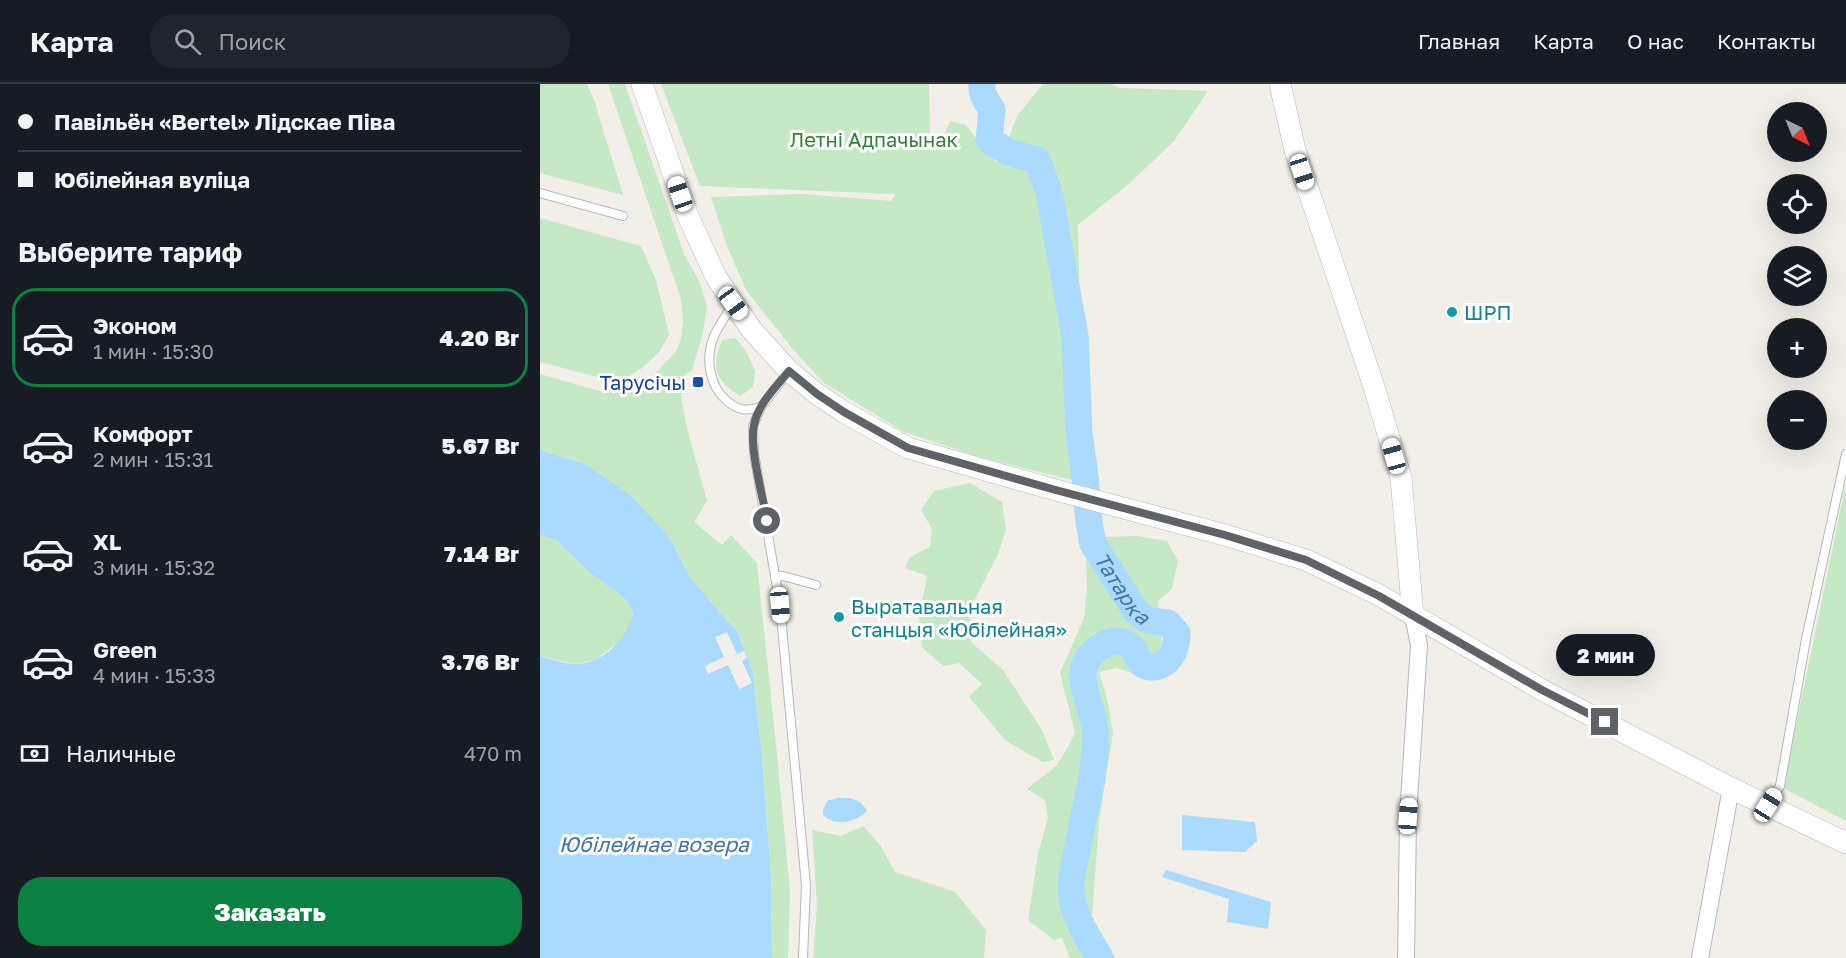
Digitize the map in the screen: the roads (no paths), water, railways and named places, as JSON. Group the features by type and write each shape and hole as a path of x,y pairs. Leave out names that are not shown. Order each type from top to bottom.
{"street":[{"path":"642,84 688,216 716,277 768,349 789,371 835,406 908,448 1225,535 1306,560 1379,596 1542,690 1731,788 1846,843"},
{"path":"1280,84 1295,150 1375,390 1401,478 1413,616 1419,645 1408,816 1406,958"},
{"path":"1700,958 1731,788"}],"lane":[{"path":"540,193 623,216"},
{"path":"733,303 713,338 709,361 713,384 718,394 733,406 744,411 761,407"},
{"path":"789,371 761,407 753,426 754,453 780,605 806,885 803,958"},
{"path":"1768,805 1780,786 1806,639 1846,454"},
{"path":"776,578 783,576 816,585"}],"water":[{"name":"Юбілейнае возера","path":"540,450 585,464 630,495 669,537 689,575 737,631 752,669 762,756 771,878 772,958 540,958 540,656 572,664 593,661 603,656 619,641 633,613 627,601 590,573 556,540 540,535"},
{"path":"837,798 855,800 867,811 845,822 828,819 823,815 823,810 827,801"},
{"path":"1182,815 1255,822 1257,841 1245,852 1182,850"},
{"path":"1166,870 1271,902 1268,929 1227,922 1229,899 1162,877"}],"waterway":[{"name":"Татарка","path":"982,84 983,94 992,109 989,140 1008,152 1037,160 1049,192 1075,336 1079,433 1093,544 1136,611 1147,620 1168,623 1177,633 1172,654 1161,665 1153,667 1144,665 1131,647 1117,641 1096,650 1084,668 1084,688 1093,719 1095,746 1092,778 1071,887 1078,918 1100,958"}],"place":[{"name":"ШРП","path":"1452,312"},
{"name":"Тарусічы","path":"698,382"},
{"name":"Выратавальная станцыя «Юбілейная»","path":"839,617"}],"park label":[{"name":"Летні Адпачынак","path":"874,139"}]}
